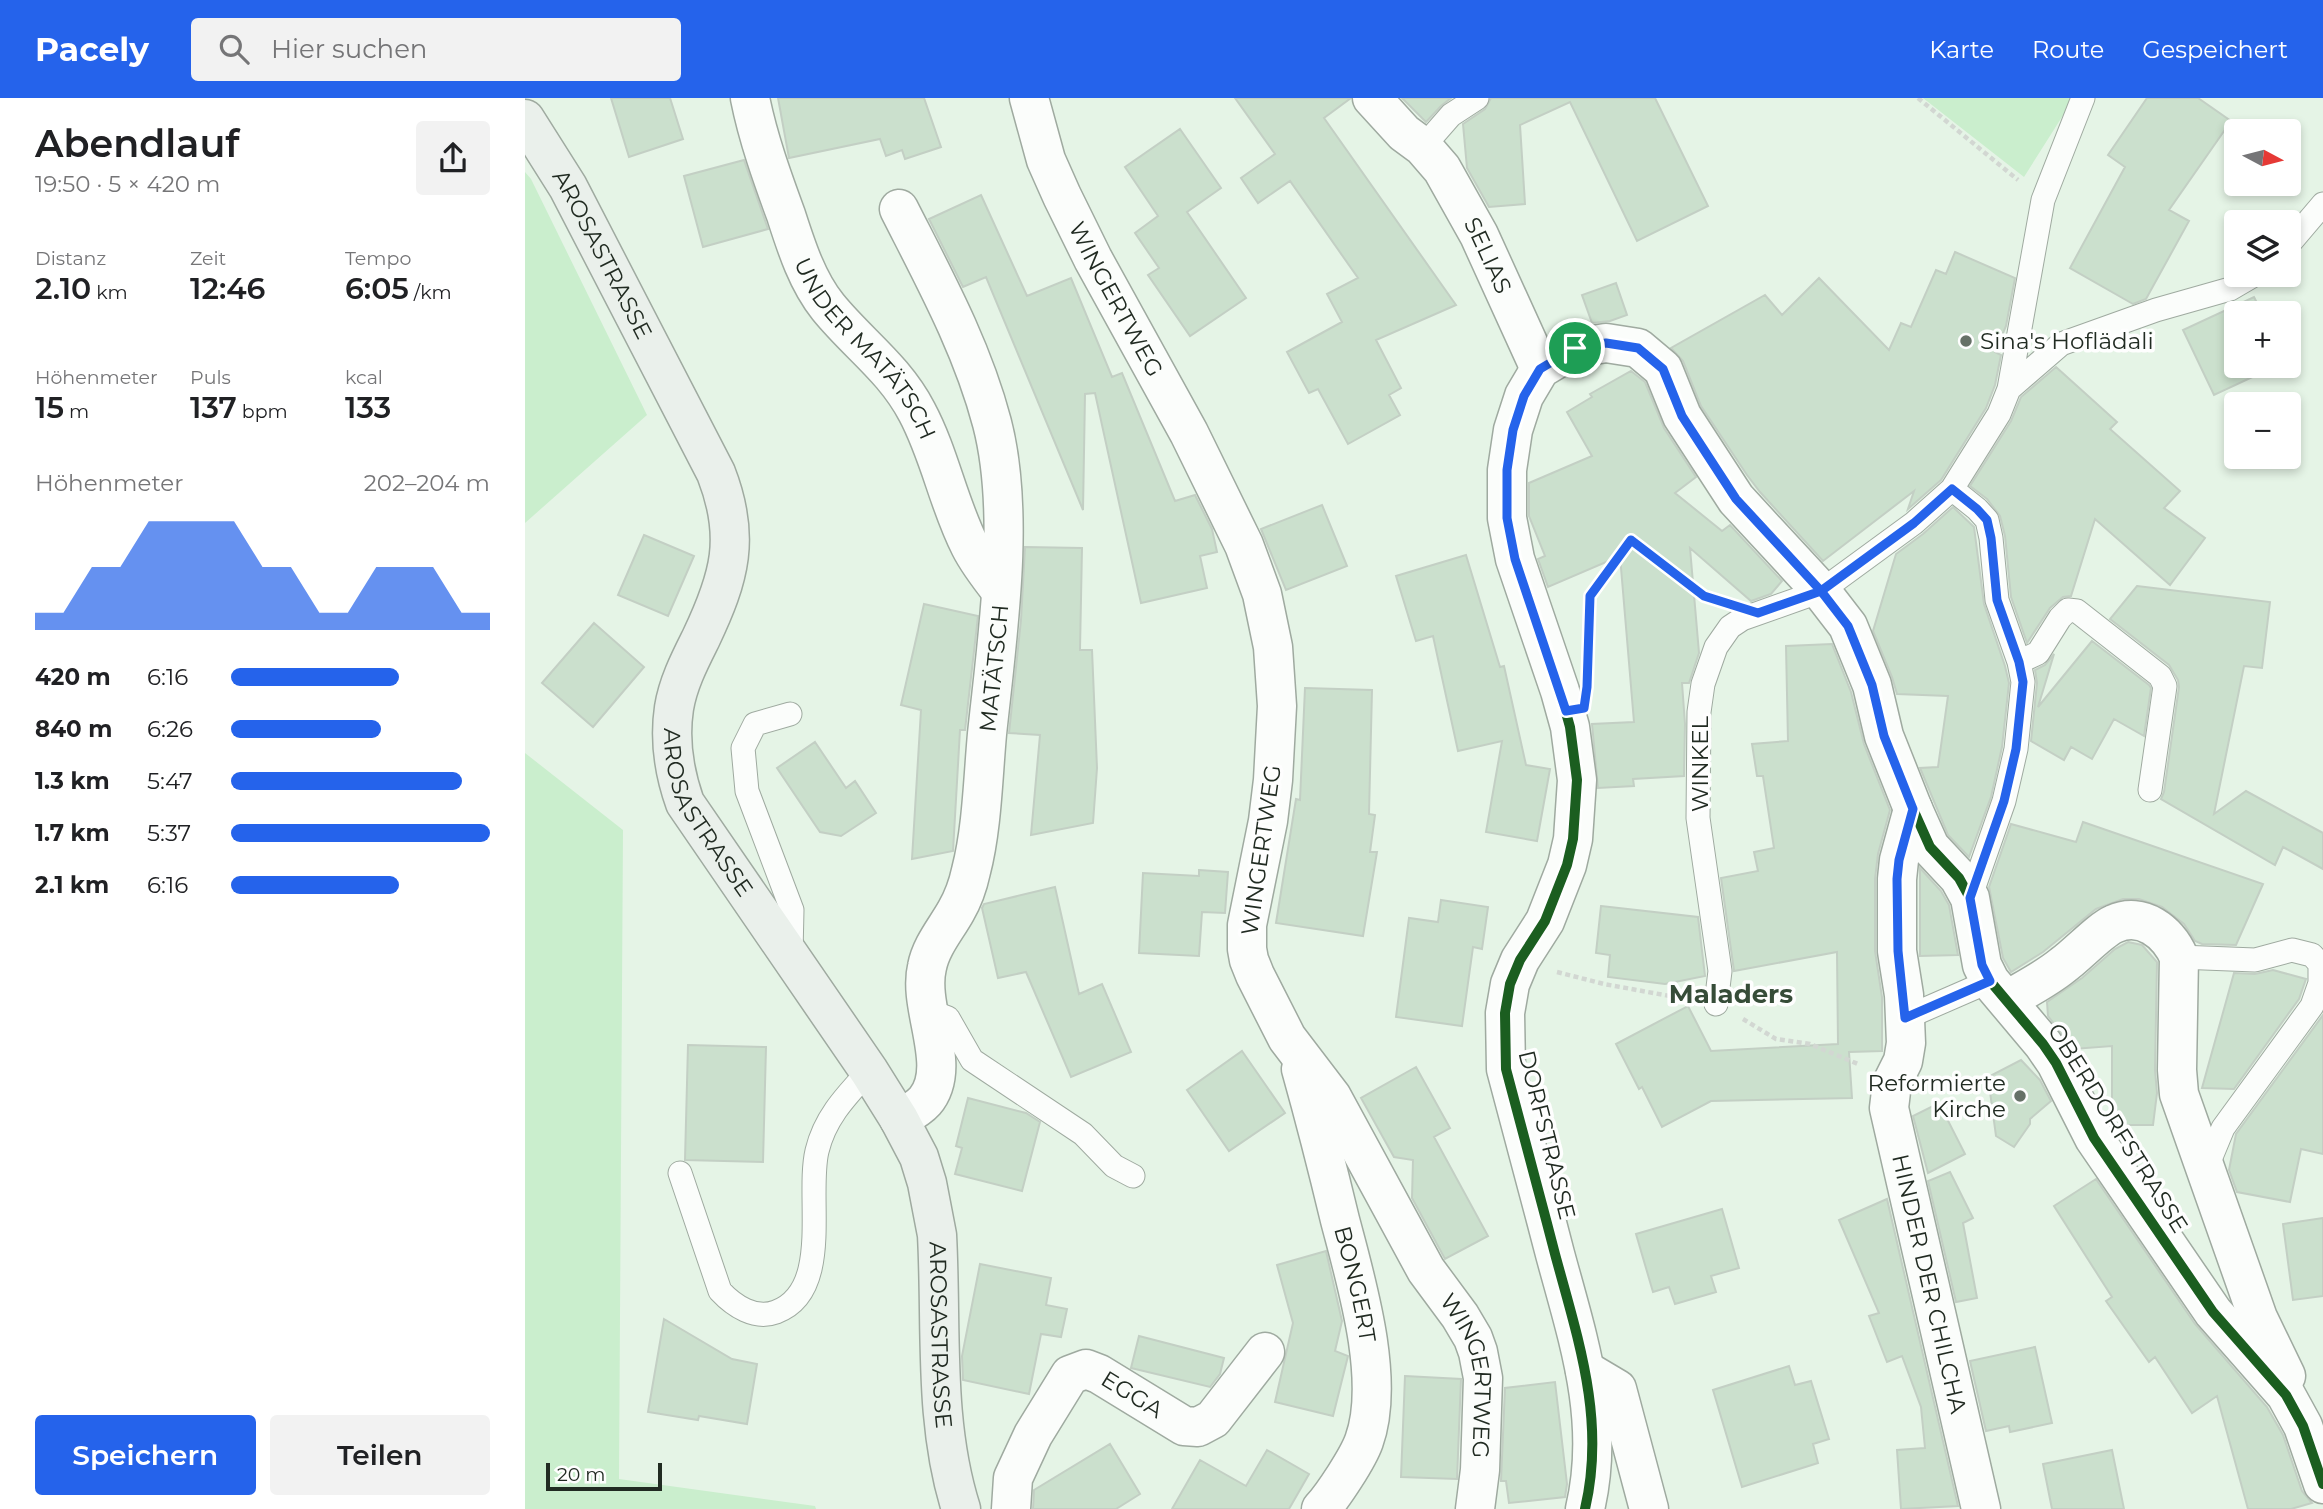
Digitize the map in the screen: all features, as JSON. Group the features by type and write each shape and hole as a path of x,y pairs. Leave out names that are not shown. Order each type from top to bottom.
{"main road":[{"name":"AROSASTRASSE","path":"525,119 574,199 716,472 724,494 730,534 726,575 715,608 680,683 673,720 673,759 685,803 869,1071 919,1157 933,1208 939,1279 942,1406 949,1468 961,1509"}],"street":[{"name":"UNDER MATÄTSCH","path":"750,98 773,180 814,287 840,321 888,370 916,410 969,544 1000,590"},
{"name":"WINGERTWEG","path":"1029,98 1047,160 1078,230 1179,414 1244,545 1262,594 1269,620 1276,674 1276,745 1268,821 1247,925 1247,948 1255,975 1297,1054 1324,1085 1341,1111 1426,1270 1467,1327 1478,1352 1483,1392 1480,1470 1475,1509"},
{"name":"SELIAS","path":"1372,98 1442,169 1479,235 1540,369"},
{"name":"MATÄTSCH","path":"899,209 958,327 993,425 1001,481 1003,544 998,629 974,856 958,908 929,958 925,978 927,1010 936,1056 936,1076 924,1103 899,1119"},
{"name":"DORFSTRASSE","path":"1585,1509 1592,1433 1591,1401 1506,1069 1504,1042 1510,984 1520,960 1545,920 1558,891 1573,839 1577,810 1577,780 1570,727 1515,559 1507,518 1507,470 1513,430 1524,396 1540,369 1575,348 1606,343 1638,348 1663,369 1682,416 1736,499 1821,591"},
{"name":"OBERDORFSTRASSE","path":"1821,591 1848,626 1872,685 1884,736 1930,847 1959,878 1970,898 1982,965 1998,990 2056,1063 2094,1138 2213,1312 2287,1395 2303,1426 2323,1485"},
{"name":"HINDER DER CHILCHA","path":"1913,809 1899,860 1897,879 1898,951 1906,1043 1903,1061 1892,1083 1889,1108 1981,1509"},
{"path":"1998,990 2052,974 2112,924 2130,919 2149,923 2164,933 2174,945 2179,957 2179,1094 2258,1318 2289,1383 2287,1395"},
{"name":"BONGERT","path":"1297,1054 1358,1288 1371,1367 1370,1411 1364,1442 1321,1509"},
{"name":"EGGA","path":"1011,1509 1013,1478 1033,1435 1070,1375 1086,1369 1099,1374 1184,1426 1198,1427 1213,1419 1265,1352"},
{"path":"1585,1370 1617,1389 1649,1509"}],"lane":[{"path":"1423,147 1451,115 1476,98"},
{"path":"2009,389 2043,200 2083,98"},
{"path":"2301,230 2323,204"},
{"path":"2009,389 2061,344 2156,310 2233,287"},
{"name":"WINKEL","path":"1716,1004 1720,971 1699,818 1699,712 1703,684 1716,647 1730,627 1742,619 1821,591 1914,523 1952,489 1993,425 2009,389"},
{"path":"1952,489 1987,520 1997,600 2019,662 2023,682 2016,749 2004,801 1970,898"},
{"path":"2019,662 2039,653 2060,618 2068,610 2077,611 2160,676 2165,686 2150,790"},
{"path":"790,714 755,724 743,748 747,792 792,910 791,960"},
{"path":"2179,957 2255,960 2292,950 2312,955 2320,964 2320,983 2312,1006 2223,1128 2206,1169"},
{"path":"1905,1018 1998,990"},
{"path":"927,1010 948,1018 972,1060 1083,1134 1114,1166 1133,1176"},
{"path":"680,1173 720,1291 732,1303 751,1313 769,1314 785,1309 799,1296 809,1280 813,1257 813,1186 820,1140 836,1106 869,1071"}],"path":[{"path":"1918,98 2043,200"},
{"path":"1588,661 1590,596 1631,540 1704,596 1758,613"}],"green space":[{"path":"1923,98 2074,98 2024,177"},
{"path":"525,172 531,179 647,415 525,523"},
{"path":"525,753 623,830 619,1479 815,1506 816,1509 525,1509"}],"building":[{"path":"611,98 670,98 683,139 629,157"},
{"path":"778,98 924,98 941,147 905,159 902,150 886,156 880,139 789,158"},
{"path":"1235,98 1351,98 1324,118 1456,305 1376,340 1401,388 1389,395 1400,415 1348,444 1318,389 1309,393 1287,352 1342,322 1327,294 1358,278 1290,181 1258,203 1241,178 1275,154"},
{"path":"1402,98 1451,98 1426,122"},
{"path":"1491,98 1655,98 1708,206 1637,241 1570,102 1520,125 1525,204 1489,207 1467,168 1463,124 1485,109"},
{"path":"2147,98 2198,98 2228,119 2224,119 2224,131 2169,210 2189,221 2146,299 2133,304 2070,268 2125,167 2108,155"},
{"path":"1180,129 1221,188 1187,212 1246,298 1190,336 1148,275 1159,268 1135,233 1158,216 1125,167"},
{"path":"744,160 768,229 703,247 684,176"},
{"path":"981,195 1027,296 1071,278 1112,377 1122,373 1175,501 1195,495 1212,529 1217,552 1200,556 1207,588 1141,603 1095,393 1085,394 1083,510 986,277 963,287 929,219"},
{"path":"1955,252 2015,278 2006,326 1995,352 2001,355 1995,385 1986,408 1941,480 1908,509 1914,491 1823,561 1747,475 1701,406 1683,361 1671,348 1765,295 1782,315 1819,278 1889,350 1901,323 1911,327 1936,270 1946,274"},
{"path":"1616,283 1627,315 1592,323 1582,295"},
{"path":"2224,311 2224,378 2250,378 2214,395 2183,330"},
{"path":"2056,367 2117,422 2110,429 2180,491 2164,508 2205,538 2170,585 2095,519 2071,596 2063,597 2050,608 2027,643 2011,597 2005,536 2000,516 1987,499 1970,486 2011,421 2021,397"},
{"path":"1631,371 1645,382 1664,428 1696,477 1675,493 1722,531 1730,525 1782,581 1771,594 1751,601 1690,548 1699,653 1689,683 1682,683 1685,724 1684,776 1633,779 1634,786 1598,788 1592,724 1634,722 1620,556 1548,587 1538,559 1545,556 1529,516 1529,483 1592,456 1567,412 1592,397 1590,394"},
{"path":"1322,505 1347,566 1286,590 1261,529"},
{"path":"1953,507 1974,527 1984,604 2009,683 2002,747 1991,797 1969,857 1948,835 1920,768 1938,767 1948,696 1897,694 1873,631 1896,554"},
{"path":"644,535 694,556 668,616 618,595"},
{"path":"1025,547 1082,548 1080,650 1092,650 1097,768 1093,823 1031,835 1040,735 1009,733 1021,620"},
{"path":"1466,555 1500,667 1504,666 1526,765 1550,769 1537,841 1486,832 1502,741 1458,751 1433,636 1416,641 1396,576"},
{"path":"2137,586 2270,602 2262,668 2244,666 2214,814 2246,791 2323,833 2323,869 2283,847 2275,865 2161,799 2178,680 2169,665 2110,619"},
{"path":"924,604 978,616 965,730 960,730 953,851 912,859 921,710 901,705"},
{"path":"594,623 644,667 593,727 542,683"},
{"path":"2092,641 2151,688 2144,736 2114,719 2092,759 2071,747 2064,760 2031,741 2037,683 2035,670 2045,665 2054,654 2038,707"},
{"path":"1832,644 1851,692 1864,744 1890,810 1878,854 1875,879 1875,951 1882,997 1882,1051 1849,1052 1852,1098 1711,1101 1662,1127 1616,1044 1688,1006 1711,1051 1838,1044 1837,952 1734,971 1721,878 1758,871 1754,852 1774,848 1763,776 1757,776 1752,744 1788,741 1786,646"},
{"path":"1305,688 1372,690 1369,814 1375,815 1370,852 1377,852 1363,936 1276,923 1296,799 1300,800"},
{"path":"815,742 846,788 855,781 876,813 841,836 820,832 777,768"},
{"path":"2083,822 2263,884 2236,945 2202,944 2195,941 2184,924 2162,907 2139,899 2123,899 2096,909 2043,952 2011,972 2003,958 1989,887 2011,824 2076,842"},
{"path":"1920,868 1941,891 1949,905 1958,955 1920,956"},
{"path":"1199,870 1228,872 1225,913 1202,912 1199,956 1139,953 1143,873 1199,876"},
{"path":"1055,887 1079,994 1102,984 1131,1052 1071,1077 1026,972 998,978 982,908 984,904"},
{"path":"1441,900 1488,907 1482,949 1473,947 1462,1026 1396,1017 1409,918 1438,922"},
{"path":"1601,906 1698,917 1705,976 1665,984 1608,977 1610,955 1596,953"},
{"path":"2128,942 2142,945 2157,962 2157,1093 2153,1125 2112,1125 2112,1046 2073,1049 2048,1016 2047,1002 2082,978 2115,949"},
{"path":"2273,970 2306,979 2299,999 2234,1089 2202,1088 2234,973 2255,974"},
{"path":"2323,1015 2323,1154 2301,1149 2290,1202 2237,1192 2229,1170 2236,1134"},
{"path":"688,1045 766,1047 763,1162 685,1160"},
{"path":"1242,1051 1285,1113 1229,1151 1187,1090"},
{"name":"Reformierte Kirche","path":"2021,1060 2040,1080 2051,1101 2030,1119 2030,1124 2014,1147 1996,1136 1988,1077"},
{"path":"1416,1067 1450,1128 1434,1137 1488,1236 1445,1259 1412,1198 1413,1160 1394,1157 1361,1098"},
{"path":"968,1098 1026,1113 1040,1122 1022,1191 955,1174 962,1148 956,1146"},
{"path":"1939,1103 1965,1154 1928,1173 1913,1116"},
{"path":"1950,1172 1973,1218 1963,1223 1977,1298 1956,1302 1928,1181"},
{"path":"2096,1179 2195,1324 2267,1407 2283,1435 2302,1491 2312,1503 2291,1509 2248,1509 2217,1396 2192,1413 2155,1357 2149,1362 2106,1301 2112,1297 2054,1206"},
{"path":"1887,1199 1958,1506 1901,1509 1897,1450 1925,1448 1921,1407 1902,1356 1887,1362 1869,1316 1879,1313 1839,1220"},
{"path":"1722,1209 1739,1268 1711,1276 1716,1292 1675,1304 1669,1287 1653,1292 1636,1234"},
{"path":"2323,1218 2323,1296 2293,1300 2283,1224"},
{"path":"1326,1251 1342,1321 1335,1351 1348,1356 1333,1416 1275,1402 1293,1323 1277,1265"},
{"path":"980,1264 1051,1278 1046,1305 1067,1309 1061,1337 1041,1334 1029,1394 963,1380 962,1356"},
{"path":"664,1319 732,1359 757,1364 747,1424 699,1416 698,1420 648,1412"},
{"path":"1139,1336 1224,1358 1220,1374 1210,1387 1131,1368"},
{"path":"2035,1347 2052,1423 2010,1432 2009,1426 1986,1431 1970,1361"},
{"path":"1789,1366 1795,1385 1811,1381 1829,1439 1813,1444 1818,1463 1742,1487 1713,1390"},
{"path":"1405,1376 1461,1379 1457,1479 1401,1477"},
{"path":"1555,1382 1567,1484 1565,1497 1509,1503 1506,1481 1501,1481 1505,1388"},
{"path":"1110,1444 1140,1494 1116,1509 1033,1509 1034,1490"},
{"path":"1267,1450 1309,1474 1289,1509 1172,1509 1200,1460 1246,1486"},
{"path":"2112,1450 2124,1509 2052,1509 2043,1464"}],"cycle path":[{"path":"1585,1509 1591,1476 1592,1444 1587,1380 1506,1069 1505,1013 1510,984 1520,960 1545,921 1567,865 1573,839 1577,780 1570,727 1560,691 1515,559 1507,518 1507,470 1513,430 1524,396 1540,369 1575,348 1606,343 1638,348 1663,369 1682,416 1736,499 1821,591 1848,626 1872,685 1884,736 1930,847 1959,878 1970,898 1982,965 1990,981 2056,1063 2094,1138 2213,1312 2286,1395 2303,1426 2323,1484"}],"place":[{"name":"Sina's Hoflädali","path":"1966,341"},
{"name":"Reformierte Kirche","path":"2020,1096"}],"district":[{"name":"Maladers","path":"1731,994"}],"route":[{"path":"1575,348 1540,369 1524,396 1513,430 1507,470 1507,518 1515,559 1566,711 1584,708 1590,596 1631,540 1704,596 1758,613 1821,591 1848,626 1872,685 1884,736 1913,809 1899,860 1897,879 1898,951 1905,1018 1990,981 1982,965 1970,898 2004,801 2016,749 2023,682 2019,662 1997,600 1987,520 1952,489 1914,523 1821,591 1736,499 1682,416 1663,369 1638,348 1606,343 1575,348"}]}
